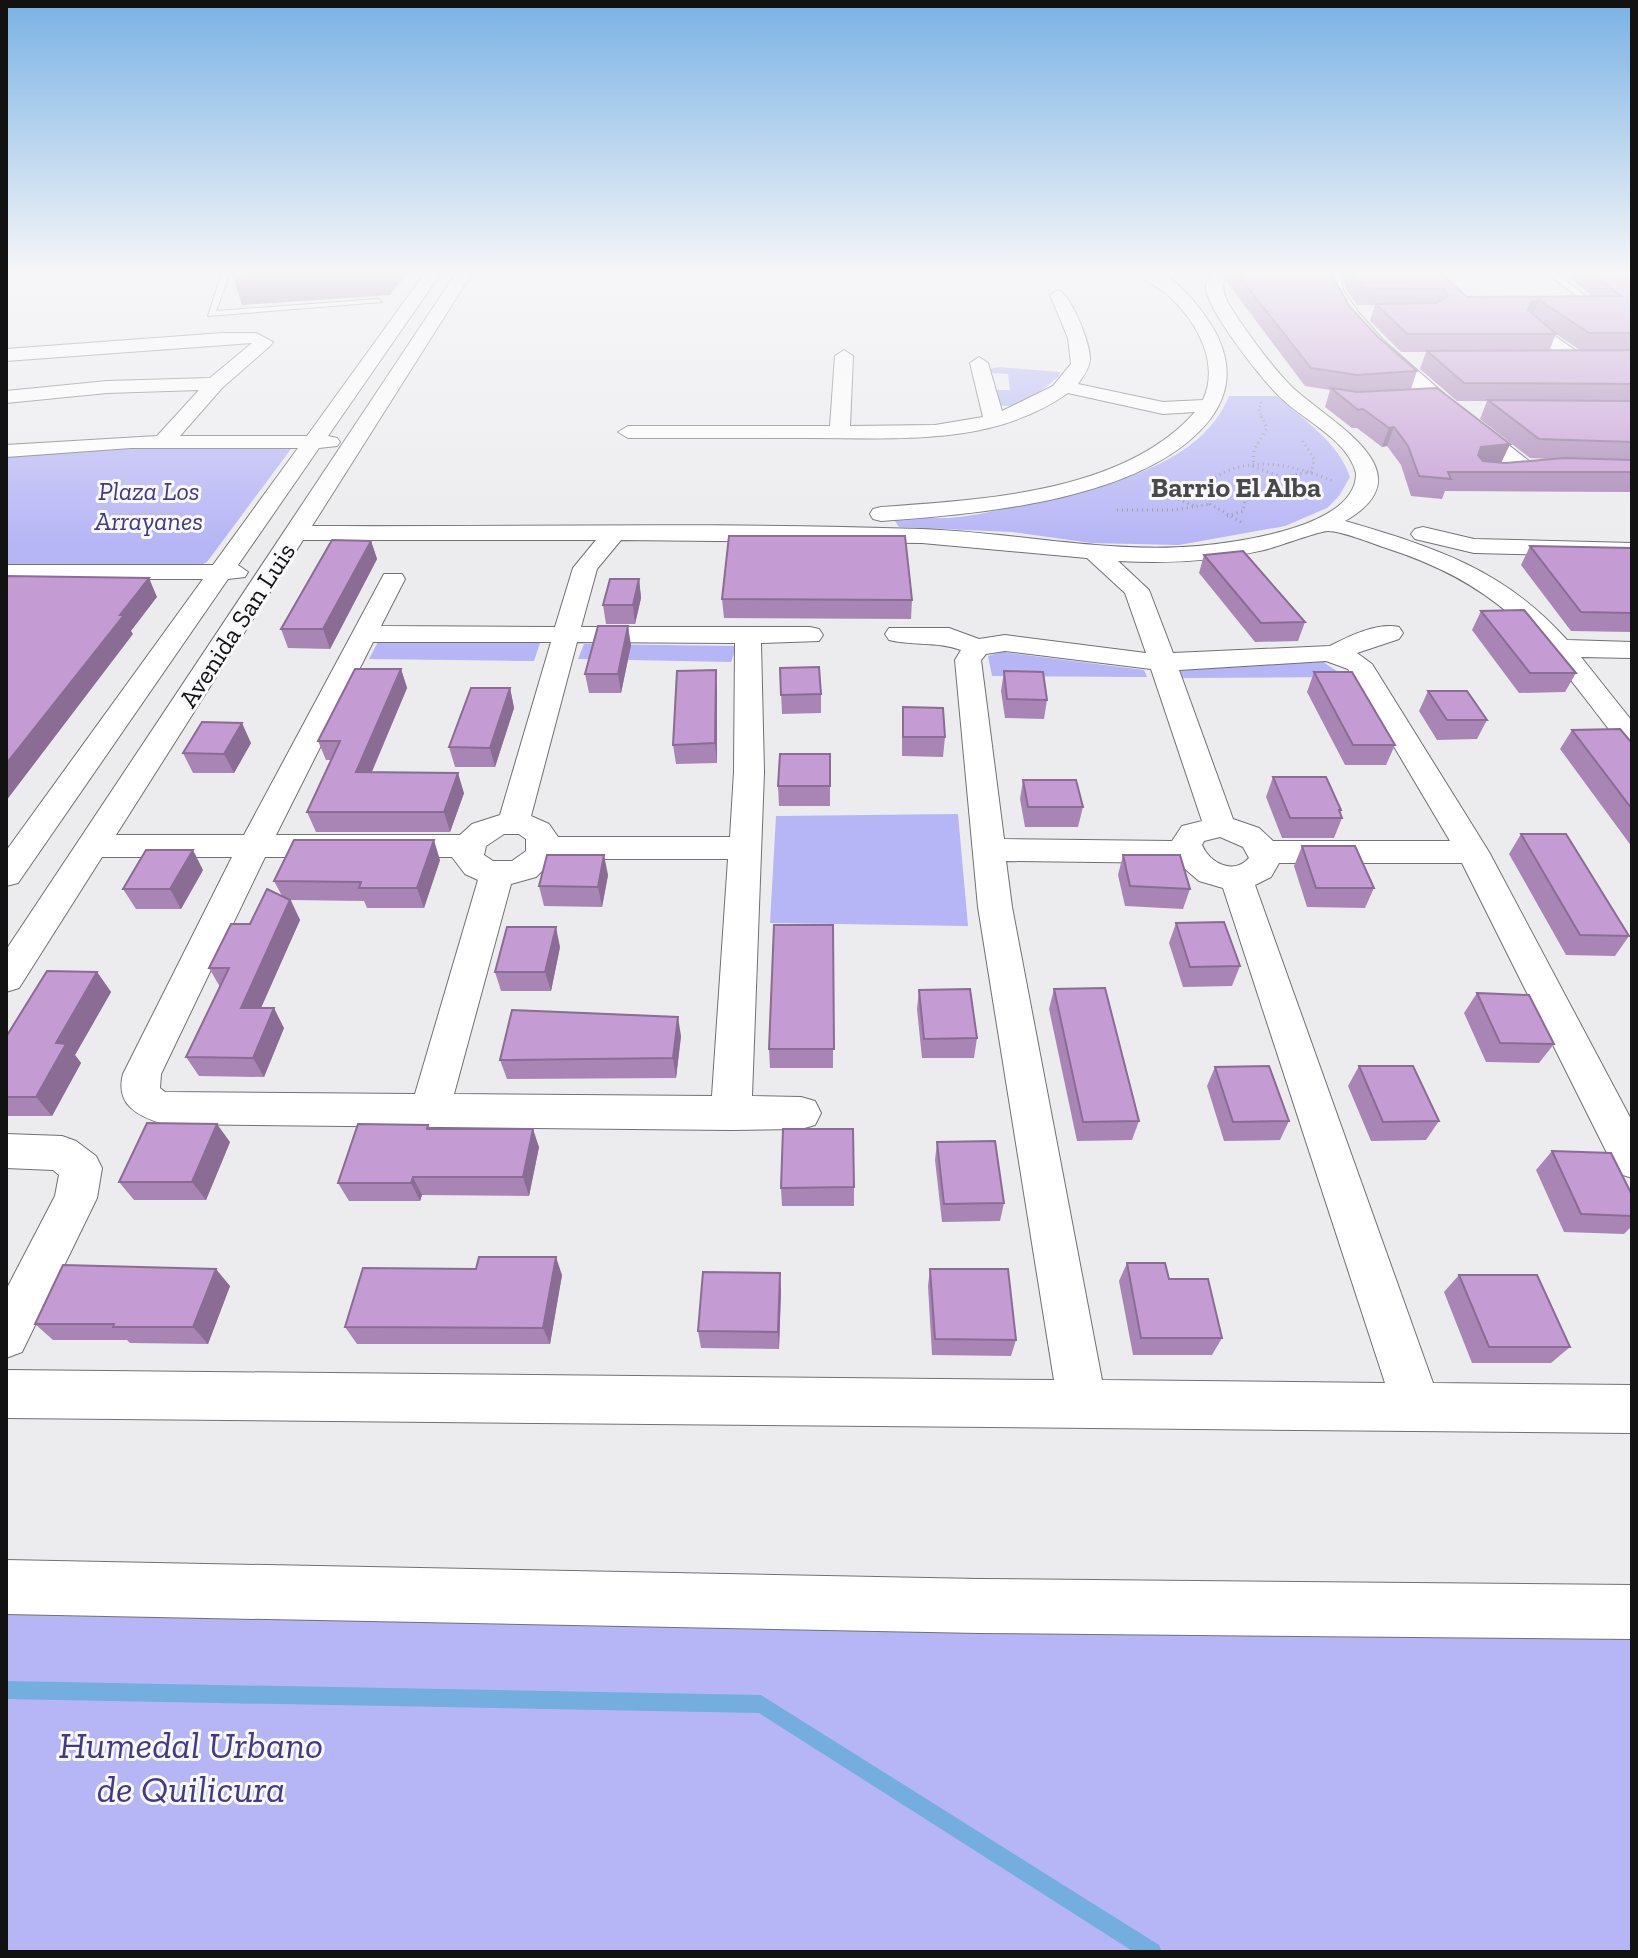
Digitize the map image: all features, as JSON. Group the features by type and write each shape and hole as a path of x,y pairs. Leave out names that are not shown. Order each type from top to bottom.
{"street":[{"path":"164,441 215,384 245,361"},
{"name":"Avenida San Luis","path":"6,875 370,361"},
{"name":"Avenida San Luis","path":"6,979 407,361"},
{"path":"840,432 844,361"},
{"path":"628,432 952,429 1025,410 1062,386 1079,368 1080,361"},
{"path":"297,533 614,533 880,524 1086,482 1142,461 1189,430 1211,405 1218,390 1220,372 1217,361"},
{"path":"311,511 880,524 1093,551 1154,554 1220,550 1284,537 1325,523 1359,498 1368,477 1362,460 1285,392 1260,361"},
{"path":"1393,361 1434,397 1530,469"},
{"path":"979,363 994,420"},
{"path":"6,397 107,387 215,384"},
{"path":"1062,386 1163,408 1211,405"},
{"path":"1285,392 1332,403 1313,417"},
{"path":"1407,399 1434,397"},
{"path":"1163,408 1189,430"},
{"path":"1452,410 1482,410"},
{"path":"6,451 164,441 355,442"},
{"path":"1494,473 1516,473 1530,469 1632,471"},
{"path":"1359,498 1384,515 1431,538 1460,544 1632,550"},
{"path":"1325,523 1411,549 1474,575 1514,602 1557,648 1632,740"},
{"path":"570,533 585,568"},
{"path":"513,823 585,568 614,533"},
{"path":"1093,551 1137,590 1220,827"},
{"path":"1137,590 1140,576 1154,554"},
{"path":"6,596 17,572 272,572"},
{"path":"393,579 254,846 142,1074 139,1086 142,1097 150,1104 163,1108 801,1113"},
{"path":"1335,654 1355,643 1390,633"},
{"path":"366,634 810,635"},
{"path":"898,634 949,636 977,647 1005,643 1122,659 1240,661 1335,654 1352,659 1362,669 1473,852 1632,1161"},
{"path":"731,1114 749,772 748,635"},
{"path":"977,647 968,660 987,850 1082,1402"},
{"path":"1557,648 1632,650"},
{"path":"544,848 542,835 537,830 513,823 485,829 468,846 468,859 472,865 497,873 527,867 544,848 745,848"},
{"path":"1417,1406 1250,865 1252,838 1220,827 1193,833 1186,845 1187,852 1205,871 1250,865 1473,852"},
{"path":"93,846 468,846"},
{"path":"987,850 1187,852"},
{"path":"430,1111 497,873"},
{"path":"6,1151 62,1153 81,1168 76,1198 6,1336"},
{"path":"6,1394 1632,1409"},
{"path":"6,1587 979,1606 1632,1612"}],"path":[{"path":"1253,466 1251,456 1254,446 1267,428 1259,411 1261,401 1270,408"},
{"path":"1253,466 1273,476 1303,476 1312,472 1315,466 1313,458 1297,432"},
{"path":"1210,504 1209,487 1216,476 1232,468 1274,465 1312,472 1359,498"},
{"path":"1227,516 1243,511 1245,500 1270,491 1273,476"},
{"path":"1167,483 1178,499 1195,507"},
{"path":"1117,510 1156,512 1210,504 1227,516 1284,537"}],"green space":[{"path":"991,369 1060,372 1031,398 1006,406 998,405 995,390 1010,390 1008,374 991,373"},
{"path":"1229,396 1277,396 1329,442 1345,464 1350,477 1339,496 1327,508 1285,526 1179,545 1091,543 1012,532 899,527 893,518 948,518 980,514 1117,481 1172,457 1196,441 1215,421"},
{"name":"Plaza Los Arrayanes","path":"119,448 291,449 207,562 199,566 6,565 6,456"},
{"path":"541,640 534,661 369,659 378,642"},
{"path":"584,644 737,646 731,662 578,659"},
{"path":"1002,652 1144,670 1147,677 992,676 988,656"},
{"path":"1323,662 1346,677 1182,678 1178,669"},
{"path":"958,814 968,926 770,923 776,816"},
{"name":"Humedal Urbano de Quilicura","path":"6,1580 1632,1597 1632,1952 6,1952"}],"building":[{"path":"1306,361 1406,361 1417,371 1357,375 1311,368"},
{"path":"1439,361 1632,361 1632,384 1464,383"},
{"path":"1331,388 1357,392 1437,388 1510,444 1481,447 1478,455 1483,461 1505,463 1565,458 1632,460 1632,472 1448,472 1451,479 1419,476 1408,446 1394,427 1389,428 1363,409 1358,410"},
{"path":"1488,400 1632,401 1632,442 1539,439"},
{"path":"729,536 905,536 912,600 722,599"},
{"path":"332,540 371,541 323,629 281,629"},
{"path":"1530,546 1632,548 1632,613 1581,612"},
{"path":"1243,551 1305,622 1261,623 1204,555"},
{"path":"6,576 149,578 120,615 124,615 6,764"},
{"path":"610,579 639,579 633,605 603,605"},
{"path":"1524,610 1576,673 1530,673 1481,611"},
{"path":"598,626 628,626 618,674 585,674"},
{"path":"819,667 821,694 781,695 780,668"},
{"path":"355,669 401,669 356,772 458,773 444,812 307,812 340,741 318,741"},
{"path":"716,670 715,743 673,745 677,671"},
{"path":"1004,671 1043,672 1047,700 1007,699"},
{"path":"1314,672 1352,672 1395,745 1353,745"},
{"path":"471,688 510,688 490,748 449,747"},
{"path":"1428,691 1467,691 1487,720 1447,720"},
{"path":"903,707 943,708 945,737 903,737"},
{"path":"202,722 242,723 224,754 183,753"},
{"path":"1620,729 1632,743 1632,809 1572,730"},
{"path":"780,754 830,754 830,786 778,786"},
{"path":"1273,777 1326,777 1342,818 1290,818"},
{"path":"1023,780 1076,780 1083,807 1028,807"},
{"path":"1521,834 1566,834 1629,936 1580,935"},
{"path":"294,840 434,840 417,888 359,888 361,882 274,881"},
{"path":"1302,846 1355,846 1374,888 1316,888"},
{"path":"146,850 193,850 170,889 123,889"},
{"path":"547,855 604,855 598,887 539,886"},
{"path":"1123,855 1180,855 1190,889 1130,886"},
{"path":"267,889 290,900 241,1008 274,1008 253,1058 186,1057 229,968 209,968 231,924 250,924"},
{"path":"1224,922 1240,966 1190,967 1176,923"},
{"path":"774,925 833,925 834,1049 769,1049"},
{"path":"507,927 556,927 545,972 495,972"},
{"path":"47,971 97,972 56,1043 66,1044 36,1097 6,1097 6,1037"},
{"path":"1105,988 1139,1121 1083,1122 1054,989"},
{"path":"970,989 977,1038 924,1039 919,990"},
{"path":"1477,993 1529,995 1554,1044 1500,1043"},
{"path":"512,1010 678,1017 673,1058 500,1060"},
{"path":"1269,1066 1289,1121 1233,1122 1215,1067"},
{"path":"1359,1066 1413,1066 1439,1121 1383,1122"},
{"path":"147,1123 217,1124 192,1182 119,1182"},
{"path":"358,1124 428,1125 427,1129 533,1129 523,1177 413,1177 411,1183 338,1183"},
{"path":"783,1129 853,1129 854,1187 781,1188"},
{"path":"995,1141 1004,1203 944,1204 937,1142"},
{"path":"1552,1151 1611,1153 1632,1195 1632,1216 1581,1214"},
{"path":"479,1257 556,1257 543,1328 345,1327 363,1268 476,1269"},
{"path":"1127,1263 1165,1263 1169,1279 1208,1279 1222,1338 1141,1338"},
{"path":"63,1265 216,1269 193,1327 35,1324"},
{"path":"930,1269 1008,1269 1016,1340 935,1339"},
{"path":"703,1272 780,1273 778,1332 698,1331"},
{"path":"1459,1275 1537,1275 1570,1347 1489,1347"}],"waterway":[{"path":"6,1690 761,1704 1152,1952"}],"district":[{"name":"Barrio El Alba","path":"1236,487"}]}
